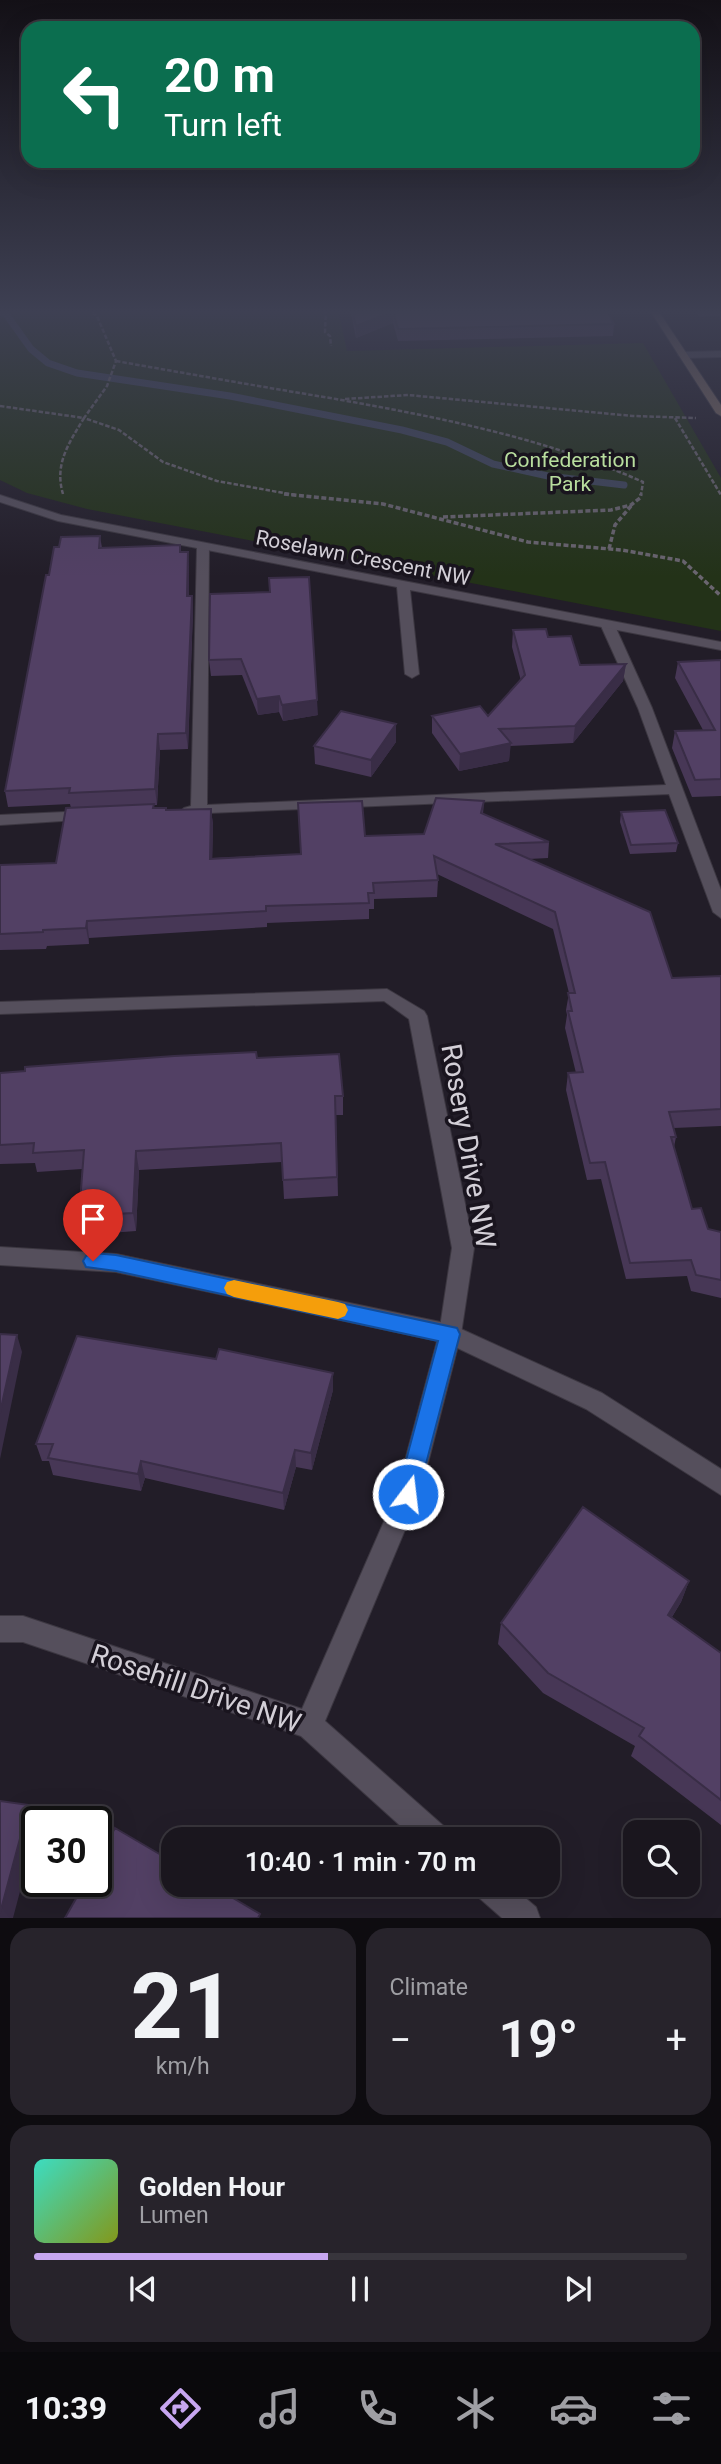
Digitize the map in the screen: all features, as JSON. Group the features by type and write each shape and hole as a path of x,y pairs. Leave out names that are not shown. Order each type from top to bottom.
{"street":[{"name":"Roselawn Crescent NW","path":"0,498 58,518 721,646"},
{"path":"198,811 203,547"},
{"path":"403,585 412,674"},
{"path":"608,626 645,708 721,912"},
{"path":"172,812 675,789"},
{"path":"0,820 106,815"},
{"name":"Rosery Drive NW","path":"0,1008 387,996 418,1016 463,1248 450,1334 408,1494 309,1724"},
{"path":"0,1256 116,1263 450,1334 594,1401 721,1483"},
{"name":"Rosehill Drive NW","path":"0,1629 23,1629 309,1724 424,1827"},
{"path":"501,1897 525,1918"}],"path":[{"path":"58,518 65,502 57,481 58,469 84,418 98,399"},
{"path":"331,399 456,421 541,441 594,459 643,482 640,498 621,515 610,535 609,549"},
{"path":"340,400 350,399"},
{"path":"450,399 675,418 721,495"},
{"path":"0,406 84,418 119,430 163,462 217,481 292,495 383,505 440,517 512,539 609,549 683,561 721,596"},
{"path":"440,517 611,510 631,505"}],"green space":[{"name":"Confederation Park","path":"0,399 675,399 721,478 721,631 87,509 27,493 0,480"}],"building":[{"path":"100,536 99,548 180,545 180,552 188,552 187,596 192,596 186,733 158,734 155,789 69,793 70,788 5,791 46,575 49,575 54,547 59,547 61,537"},
{"path":"309,577 317,700 282,705 279,696 257,699 241,659 209,660 210,594 270,592 269,578"},
{"path":"546,629 548,637 571,636 580,665 626,664 575,726 499,729 511,743 460,754 432,716 480,706 488,716 525,675 513,630"},
{"path":"721,660 721,779 695,780 675,731 715,730 678,662"},
{"path":"341,711 396,724 371,760 314,746"},
{"path":"436,798 484,801 481,813 549,842 495,844 650,912 672,978 721,976 721,1109 669,1112 676,1137 671,1137 692,1209 701,1208 708,1229 721,1232 721,1280 696,1275 691,1260 630,1263 605,1162 590,1163 568,1073 583,1072 568,1011 572,1011 568,993 575,993 555,912 434,856 438,880 373,883 374,893 368,893 369,903 266,906 266,911 87,921 86,928 0,934 0,865 56,863 66,808 154,804 153,808 166,810 211,809 210,859 301,854 298,803 362,801 365,836 424,834"},
{"path":"665,810 678,843 631,845 621,812"},
{"path":"256,1052 257,1058 339,1054 343,1096 335,1096 337,1177 283,1180 281,1143 136,1151 133,1213 79,1216 84,1150 33,1153 34,1143 0,1145 0,1073 25,1071 25,1067"},
{"path":"0,1334 17,1335 0,1413"},
{"path":"77,1336 216,1359 219,1349 333,1373 311,1453 295,1450 283,1493 141,1461 138,1474 48,1458 53,1444 36,1444"},
{"path":"583,1507 689,1581 668,1615 721,1653 721,1800 639,1736 644,1728 548,1673 501,1623"},
{"path":"0,1801 29,1805 21,1806 21,1835 0,1913"},
{"path":"115,1828 161,1855 161,1897 231,1897 260,1914 258,1918 65,1918 77,1897 112,1897 112,1833"}],"waterway":[{"path":"243,399 402,430 447,442 493,464 548,476 624,485"}],"slow traffic":[{"path":"234,1288 338,1310"}],"route":[{"path":"93,1261 116,1263 450,1334 408,1494"}]}
